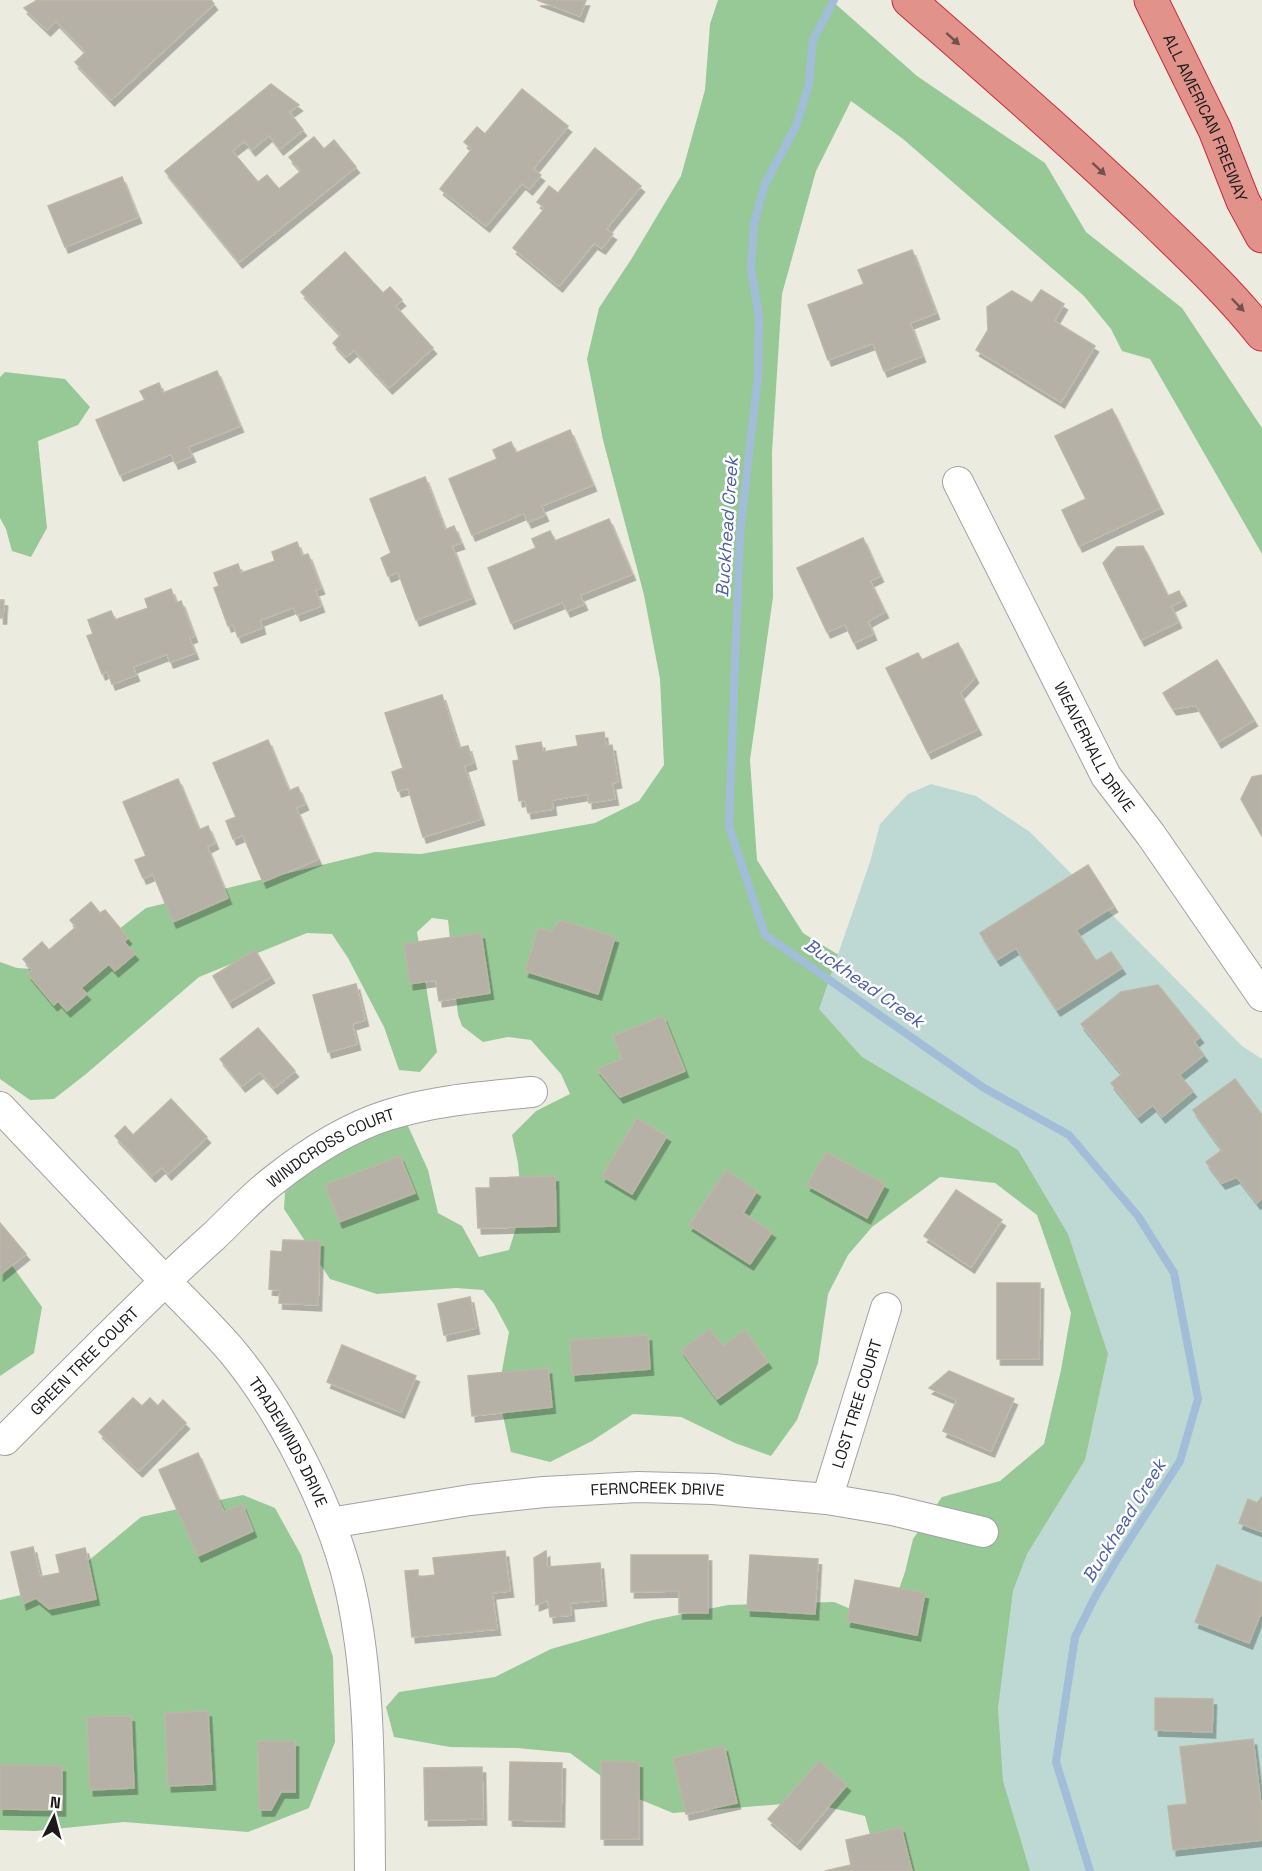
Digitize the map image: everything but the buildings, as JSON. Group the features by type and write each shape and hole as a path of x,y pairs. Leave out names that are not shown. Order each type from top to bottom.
{"highway":[{"path":"909,0 1099,168 1189,255 1262,333"},
{"name":"ALL AMERICAN FREEWAY","path":"1151,0 1215,130 1243,201 1262,236"}],"street":[{"name":"WEAVERHALL DRIVE","path":"958,482 1106,776 1152,835 1262,996"},
{"name":"WINDCROSS COURT","path":"164,1281 273,1180 319,1148 352,1130 387,1115 442,1101 532,1092"},
{"name":"TRADEWINDS DRIVE","path":"0,1107 226,1345 266,1398 294,1446 330,1523 350,1586 363,1659 368,1716 370,1871"},
{"name":"GREEN TREE COURT","path":"6,1440 164,1281"},
{"name":"LOST TREE COURT","path":"826,1498 886,1308"},
{"name":"FERNCREEK DRIVE","path":"330,1523 470,1500 544,1492 638,1487 713,1489 826,1498 892,1510 983,1532"}],"green space":[{"path":"718,0 831,0 917,76 1045,163 1086,232 1182,308 1262,428 1262,554 1150,359 1122,351 1111,329 1084,296 903,139 851,101 816,171 782,294 772,452 773,597 750,760 757,860 803,933 889,986 1102,1096 1126,1871 880,1871 865,1816 807,1802 673,1813 624,1793 570,1753 517,1748 450,1747 394,1737 386,1707 399,1692 495,1677 551,1649 653,1620 728,1605 834,1602 865,1615 891,1612 905,1572 913,1539 942,1497 1000,1481 1044,1444 1071,1313 1037,1215 995,1183 940,1177 872,1227 848,1255 828,1294 818,1363 797,1420 771,1456 735,1443 681,1417 633,1414 592,1441 550,1462 511,1452 498,1393 509,1332 494,1304 483,1290 456,1288 377,1294 330,1279 284,1209 285,1192 320,1162 378,1127 408,1126 428,1170 438,1213 462,1226 479,1257 509,1250 522,1209 518,1163 512,1135 536,1111 570,1094 561,1074 531,1040 508,1037 483,1042 462,1026 458,1015 448,920 432,918 417,932 437,1052 420,1072 399,1070 384,1027 348,958 332,934 307,933 199,977 54,1099 30,1100 0,1079 0,962 17,968 65,971 146,908 375,852 421,854 595,823 639,801 664,765 660,679 644,595 603,440 587,359 599,308 681,176 705,90 710,24"},
{"path":"5,372 65,379 90,407 78,425 38,441 47,528 31,557 12,551 6,529 0,518 0,377"},
{"path":"0,1249 42,1307 34,1353 0,1376"},
{"path":"243,1495 275,1508 301,1555 333,1657 335,1742 309,1808 248,1832 124,1822 35,1831 0,1830 0,1600 58,1586 141,1517"}],"shaded area":[{"path":"931,784 976,796 1030,832 1242,1046 1262,1059 1262,1871 1030,1871 1003,1781 998,1708 1013,1591 1027,1554 1085,1460 1108,1354 1068,1234 1018,1150 862,1057 819,1009 870,862 880,824 908,794"}],"waterway":[{"name":"Buckhead Creek","path":"834,0 813,40 809,83 797,124 765,184 754,223 751,268 759,317 758,375 740,533 729,826 765,935 984,1088 1069,1135 1138,1216 1174,1273 1198,1399 1180,1461 1119,1556 1075,1637 1056,1762 1090,1871"}]}
